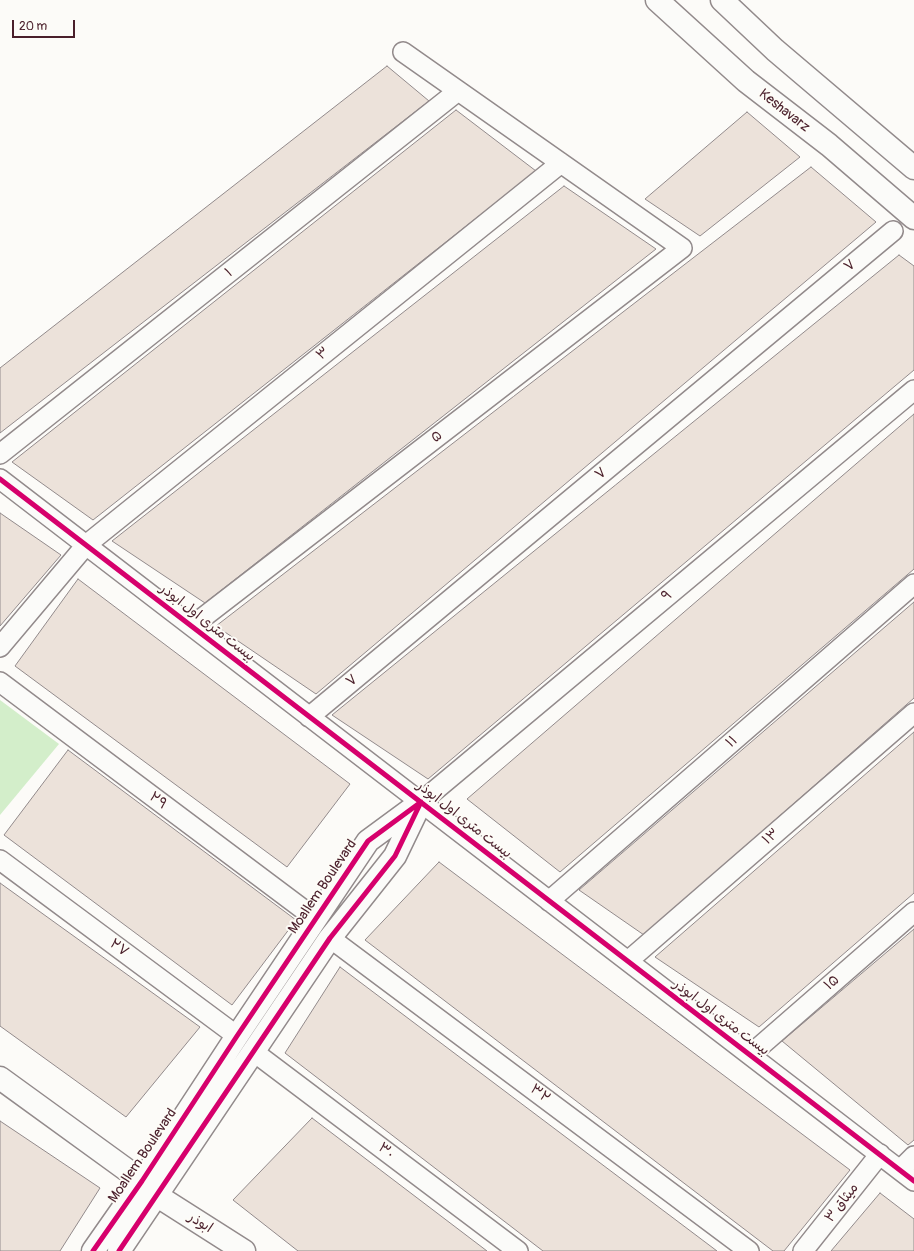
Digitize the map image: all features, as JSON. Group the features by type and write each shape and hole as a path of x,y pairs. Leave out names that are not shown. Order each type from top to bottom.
{"street":[{"name":"Keshavarz","path":"657,0 746,81 830,145 914,218"},
{"path":"722,0 775,50 914,168"},
{"path":"402,52 561,164"},
{"name":"۱","path":"0,454 458,91"},
{"name":"۵","path":"192,626 682,248 561,164"},
{"name":"۳","path":"0,647 86,545 561,164"},
{"name":"۷","path":"309,717 893,231"},
{"name":"۹","path":"421,802 914,390"},
{"name":"بیست متری اول ابوذر","path":"0,479 907,1175"},
{"name":"۱۱","path":"549,901 914,584"},
{"name":"۲۹","path":"0,682 316,919"},
{"name":"۱۳","path":"628,961 914,713"},
{"name":"Moallem Boulevard","path":"119,1251 149,1188 237,1036 368,841 421,802"},
{"name":"Moallem Boulevard","path":"93,1251 149,1188 254,1052 330,938 395,856 421,802"},
{"name":"۲۷","path":"0,860 237,1036"},
{"name":"۱۵","path":"750,1055 914,912"},
{"name":"۳۲","path":"330,938 750,1251"},
{"name":"۳۰","path":"254,1052 518,1251"},
{"name":"ابوذر","path":"0,1078 149,1188 244,1251"},
{"name":"میثاق ۳","path":"803,1251 880,1154"},
{"path":"907,1175 914,1156"}],"green space":[{"path":"0,700 59,744 0,815"}],"building":[{"path":"387,66 429,101 0,433 0,368"},
{"path":"456,110 536,171 93,520 12,462"},
{"path":"747,112 800,157 700,236 645,199"},
{"path":"811,167 876,222 316,694 216,626"},
{"path":"564,186 656,249 205,603 112,541"},
{"path":"899,255 914,266 914,370 428,779 332,715"},
{"path":"914,414 914,569 560,872 467,799"},
{"path":"0,513 61,555 0,626"},
{"path":"78,579 350,784 287,867 15,666"},
{"path":"914,602 914,698 644,935 579,890"},
{"path":"914,732 914,893 759,1027 655,957"},
{"path":"68,750 296,920 232,1005 4,835"},
{"path":"439,862 850,1170 784,1251 773,1251 365,940"},
{"path":"0,883 200,1027 126,1117 0,1026"},
{"path":"914,929 914,1140 908,1145 782,1041"},
{"path":"340,967 717,1251 543,1251 285,1053"},
{"path":"312,1118 487,1251 298,1251 233,1200"},
{"path":"0,1121 100,1188 60,1251 0,1251"},
{"path":"880,1193 914,1219 914,1251 831,1251"}],"cycle path":[{"path":"0,479 914,1181"},
{"path":"93,1251 142,1181 368,841 421,802 395,856 330,938 119,1251"}]}
